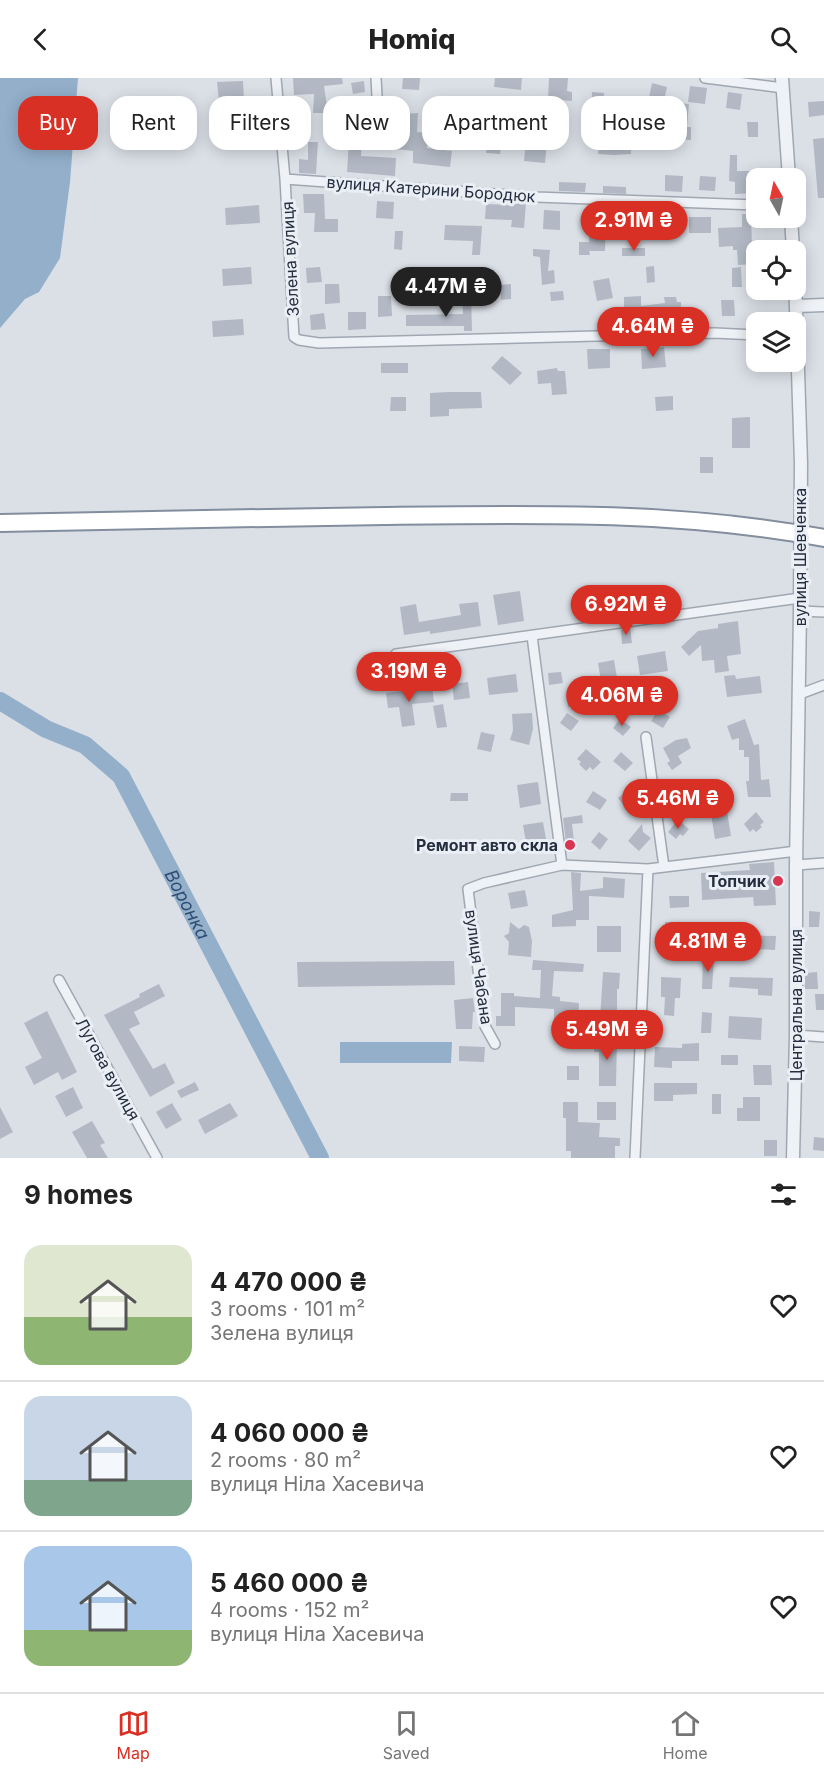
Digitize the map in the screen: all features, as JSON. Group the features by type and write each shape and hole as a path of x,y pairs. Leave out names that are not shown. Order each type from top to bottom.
{"highway":[{"path":"0,523 450,515 636,517 715,522 824,538"}],"street":[{"name":"Зелена вулиця","path":"276,78 285,179 294,337 299,340 319,343 715,333 746,335"},
{"path":"376,78 377,96"},
{"path":"705,78 782,83 788,168"},
{"name":"вулиця Катерини Бородюк","path":"285,179 536,197 746,206"},
{"name":"вулиця Шевченка","path":"797,300 797,312"},
{"path":"797,306 824,305"},
{"name":"вулиця Шевченка","path":"797,372 801,463 797,851"},
{"path":"396,654 800,598"},
{"path":"800,611 824,612"},
{"path":"532,636 562,865 648,869 797,851"},
{"path":"800,694 824,685"},
{"path":"646,737 664,867"},
{"name":"Центральна вулиця","path":"793,1158 797,851"},
{"path":"796,865 824,862"},
{"name":"вулиця Чабана","path":"495,1044 484,1026 468,889 484,883 562,865"},
{"path":"635,1158 648,869"},
{"name":"Лугова вулиця","path":"59,980 157,1158"},
{"path":"796,1035 824,1037"}],"water":[{"path":"0,78 78,78 77,96 18,96 18,150 72,150 70,182 60,258 39,292 25,299 0,328"},
{"path":"340,1042 452,1042 451,1063 340,1063"}],"building":[{"path":"293,78 342,78 343,84 324,86 325,96 323,96 323,113 313,113 314,94 294,95"},
{"path":"403,78 420,78 419,90 402,89"},
{"path":"495,78 522,78 521,90 494,87"},
{"path":"549,78 568,78 567,91 572,92 572,101 569,101 569,96 548,96"},
{"path":"243,81 244,96 218,96 217,82"},
{"path":"364,81 365,92 353,94 351,83"},
{"path":"652,83 667,87 665,96 649,96"},
{"path":"690,86 707,88 705,104 688,102"},
{"path":"592,92 604,93 604,96 592,96"},
{"path":"728,92 742,94 740,110 726,108"},
{"path":"824,101 824,115 809,117 808,102"},
{"path":"687,104 689,104 687,127"},
{"path":"410,113 418,113 417,132 422,132 422,150 452,151 450,167 413,163 413,151 404,150 410,150"},
{"path":"747,122 758,122 758,137 748,137"},
{"path":"687,127 691,127 691,140 687,140"},
{"path":"824,138 824,198 818,198 813,139"},
{"path":"311,142 318,142 316,174 299,173 299,159 308,160"},
{"path":"348,150 361,150 361,156 396,158 395,176 347,172"},
{"path":"486,150 501,150 500,154 486,153"},
{"path":"525,150 546,150 545,163 524,161"},
{"path":"598,150 631,150 631,154 598,154"},
{"path":"730,155 737,155 737,171 746,171 746,193 735,194 735,182 729,181"},
{"path":"665,175 683,176 682,192 665,191"},
{"path":"700,176 716,177 715,191 699,190"},
{"path":"559,182 586,183 585,192 559,191"},
{"path":"603,186 626,187 626,194 603,193"},
{"path":"303,194 324,194 325,219 338,219 338,232 314,232 315,213 304,213"},
{"path":"377,201 394,202 393,219 376,218"},
{"path":"513,202 526,203 524,228 511,227 512,220 485,219 486,204 513,205"},
{"path":"259,205 260,223 226,225 225,208"},
{"path":"544,210 560,211 560,230 543,229"},
{"path":"590,213 606,214 605,251 589,251 590,255 579,255 579,242 589,242"},
{"path":"639,214 639,216 665,217 664,239 653,239 653,231 625,232 624,215"},
{"path":"742,214 746,214 746,228 751,228 752,240 746,240 746,265 738,265 737,250 733,250 733,246 719,247 718,228 742,227"},
{"path":"689,217 711,217 711,233 689,233"},
{"path":"445,225 482,226 480,255 472,255 473,241 444,240"},
{"path":"395,231 403,231 402,250 394,249"},
{"path":"622,248 645,248 645,256 622,256"},
{"path":"533,249 550,250 548,271 554,270 555,283 542,285 540,257 533,256"},
{"path":"654,266 655,282 647,283 646,267"},
{"path":"251,267 252,284 223,286 222,269"},
{"path":"320,267 322,282 307,283 306,268"},
{"path":"741,267 742,287 732,287 732,268"},
{"path":"609,278 613,298 597,301 593,281"},
{"path":"325,284 339,284 340,303 325,304"},
{"path":"511,284 511,299 501,300 500,285"},
{"path":"417,285 431,286 430,296 416,295"},
{"path":"563,291 564,300 551,301 550,292"},
{"path":"471,293 472,331 464,331 464,326 406,326 406,315 463,314 462,294"},
{"path":"378,296 391,296 392,316 378,317"},
{"path":"641,296 641,306 665,303 664,297 676,297 677,302 681,302 681,314 677,314 677,318 665,318 664,314 624,317 624,297"},
{"path":"721,300 734,300 735,316 722,316"},
{"path":"348,312 366,312 366,329 348,330"},
{"path":"324,313 326,329 311,330 310,315"},
{"path":"243,319 244,335 213,337 212,321"},
{"path":"664,347 666,367 642,369 641,349"},
{"path":"587,349 610,349 610,368 588,369"},
{"path":"502,356 522,373 510,385 491,368"},
{"path":"381,363 408,363 408,373 381,373"},
{"path":"557,368 558,371 565,371 567,394 552,395 551,383 538,384 537,371"},
{"path":"481,392 482,408 449,409 449,416 430,417 430,393"},
{"path":"673,396 673,410 656,411 655,397"},
{"path":"391,397 406,397 406,411 390,411"},
{"path":"750,417 750,448 732,448 732,418"},
{"path":"700,457 713,457 713,473 700,473"},
{"path":"520,591 524,621 498,625 493,595"},
{"path":"478,602 481,626 430,634 430,631 404,635 400,607 416,604 419,622 461,615 459,604"},
{"path":"738,621 741,654 727,656 729,671 715,673 714,660 702,661 701,645 689,656 681,647 698,631 718,628 718,624"},
{"path":"630,628 632,643 622,644 621,630"},
{"path":"665,651 668,671 640,675 637,656"},
{"path":"614,660 617,678 601,681 598,663"},
{"path":"561,672 563,683 549,685 548,673"},
{"path":"516,674 518,692 489,695 487,678"},
{"path":"735,675 736,679 760,676 762,693 727,697 724,676"},
{"path":"468,682 470,698 454,700 452,684"},
{"path":"432,687 434,702 412,704 415,725 402,727 399,707 388,708 386,693"},
{"path":"588,690 590,703 568,707 567,693"},
{"path":"443,704 447,727 437,728 433,706"},
{"path":"658,710 670,717 663,728 651,721"},
{"path":"532,713 533,729 529,745 510,740 513,730 512,714"},
{"path":"567,713 579,721 571,731 560,723"},
{"path":"620,719 631,727 623,736 613,728"},
{"path":"745,719 754,745 759,744 761,780 769,779 771,797 748,797 746,781 749,781 749,757 744,757 744,750 739,750 739,738 732,740 727,726"},
{"path":"481,732 495,735 491,752 477,749"},
{"path":"687,738 691,748 678,756 682,763 672,770 667,763 670,761 663,748 676,740"},
{"path":"586,749 601,762 593,770 590,767 586,771 577,759"},
{"path":"621,752 633,763 625,771 613,761"},
{"path":"681,779 687,792 682,795 683,797 671,802 664,787"},
{"path":"538,782 541,804 520,808 517,785"},
{"path":"630,789 636,798 632,801 634,804 627,810 618,798"},
{"path":"593,791 607,800 600,810 586,802"},
{"path":"451,793 468,793 468,801 450,801"},
{"path":"727,811 731,836 715,839 711,814"},
{"path":"756,812 764,822 756,832 753,829 750,832 744,824"},
{"path":"582,815 583,823 572,824 575,850 567,851 563,818"},
{"path":"678,820 689,829 683,836 680,834 676,839 668,832"},
{"path":"543,822 547,845 527,848 523,825"},
{"path":"642,824 643,832 651,838 639,851 628,841"},
{"path":"599,832 608,839 600,850 591,842"},
{"path":"774,862 776,905 754,906 753,897 702,900 701,873 750,870 749,864"},
{"path":"571,872 581,873 580,891 603,888 603,877 625,879 624,898 589,896 589,920 576,920 576,926 552,927 552,915 573,910"},
{"path":"525,890 528,906 511,909 508,893"},
{"path":"669,896 689,896 689,907 670,908"},
{"path":"809,911 820,912 819,927 809,927"},
{"path":"510,922 519,929 524,925 529,927 532,941 531,957 508,955 509,942 504,936 509,933"},
{"path":"665,922 681,922 680,939 665,939"},
{"path":"597,926 621,926 621,952 597,952"},
{"path":"737,935 776,936 775,950 737,948"},
{"path":"703,957 714,957 712,989 702,989"},
{"path":"533,960 584,964 583,972 554,971 552,996 560,997 560,1001 579,1003 578,1028 580,1028 580,1035 588,1036 588,1045 566,1045 566,1039 554,1039 554,1009 515,1007 515,1026 496,1026 496,1016 501,1016 501,993 540,998 541,970 532,970"},
{"path":"454,961 455,985 298,987 297,962"},
{"path":"603,972 620,973 619,989 617,989 617,1019 600,1019"},
{"path":"817,972 818,989 805,989 804,973"},
{"path":"661,977 681,978 680,998 675,998 674,1016 664,1015 665,997 661,997"},
{"path":"730,977 773,978 772,996 758,995 758,989 729,987"},
{"path":"159,984 165,996 134,1012 140,1024 129,1029 153,1069 165,1063 175,1083 150,1097 104,1015 140,997 139,994"},
{"path":"815,994 824,994 824,1010 816,1010"},
{"path":"473,998 475,1012 473,1012 472,1029 456,1029 454,1000"},
{"path":"47,1011 77,1072 62,1080 58,1072 34,1085 25,1067 42,1058 24,1023"},
{"path":"702,1012 712,1013 711,1033 701,1033"},
{"path":"729,1016 762,1018 761,1040 728,1038"},
{"path":"595,1038 617,1038 616,1086 599,1086 599,1052 594,1052"},
{"path":"699,1043 699,1061 672,1061 672,1068 654,1067 655,1047 682,1048 682,1044"},
{"path":"459,1046 485,1047 484,1062 459,1061"},
{"path":"721,1055 738,1055 738,1065 721,1065"},
{"path":"753,1065 771,1065 772,1085 754,1085"},
{"path":"567,1066 579,1066 579,1080 567,1080"},
{"path":"195,1082 199,1090 181,1098 177,1091"},
{"path":"654,1083 697,1083 697,1094 673,1095 673,1101 654,1101"},
{"path":"73,1087 83,1108 66,1117 55,1096"},
{"path":"712,1094 721,1094 721,1114 712,1114"},
{"path":"743,1097 760,1097 760,1121 737,1121 737,1108 743,1108"},
{"path":"563,1102 578,1102 578,1122 600,1123 599,1137 620,1138 620,1146 615,1146 615,1158 571,1158 571,1151 566,1151 566,1118 563,1118"},
{"path":"597,1102 616,1102 616,1120 597,1120"},
{"path":"172,1103 182,1120 166,1129 156,1112"},
{"path":"230,1103 238,1116 205,1134 198,1120"},
{"path":"0,1107 13,1132 0,1139"},
{"path":"92,1121 105,1143 100,1145 108,1158 87,1158 72,1132"},
{"path":"814,1137 824,1138 824,1151 813,1150"},
{"path":"764,1140 777,1140 777,1156 764,1156"}],"waterway":[{"name":"Воронка","path":"0,701 46,729 85,745 121,776 320,1158"}],"place":[{"name":"Ремонт авто скла","path":"570,845"},
{"name":"Топчик","path":"778,881"}]}
